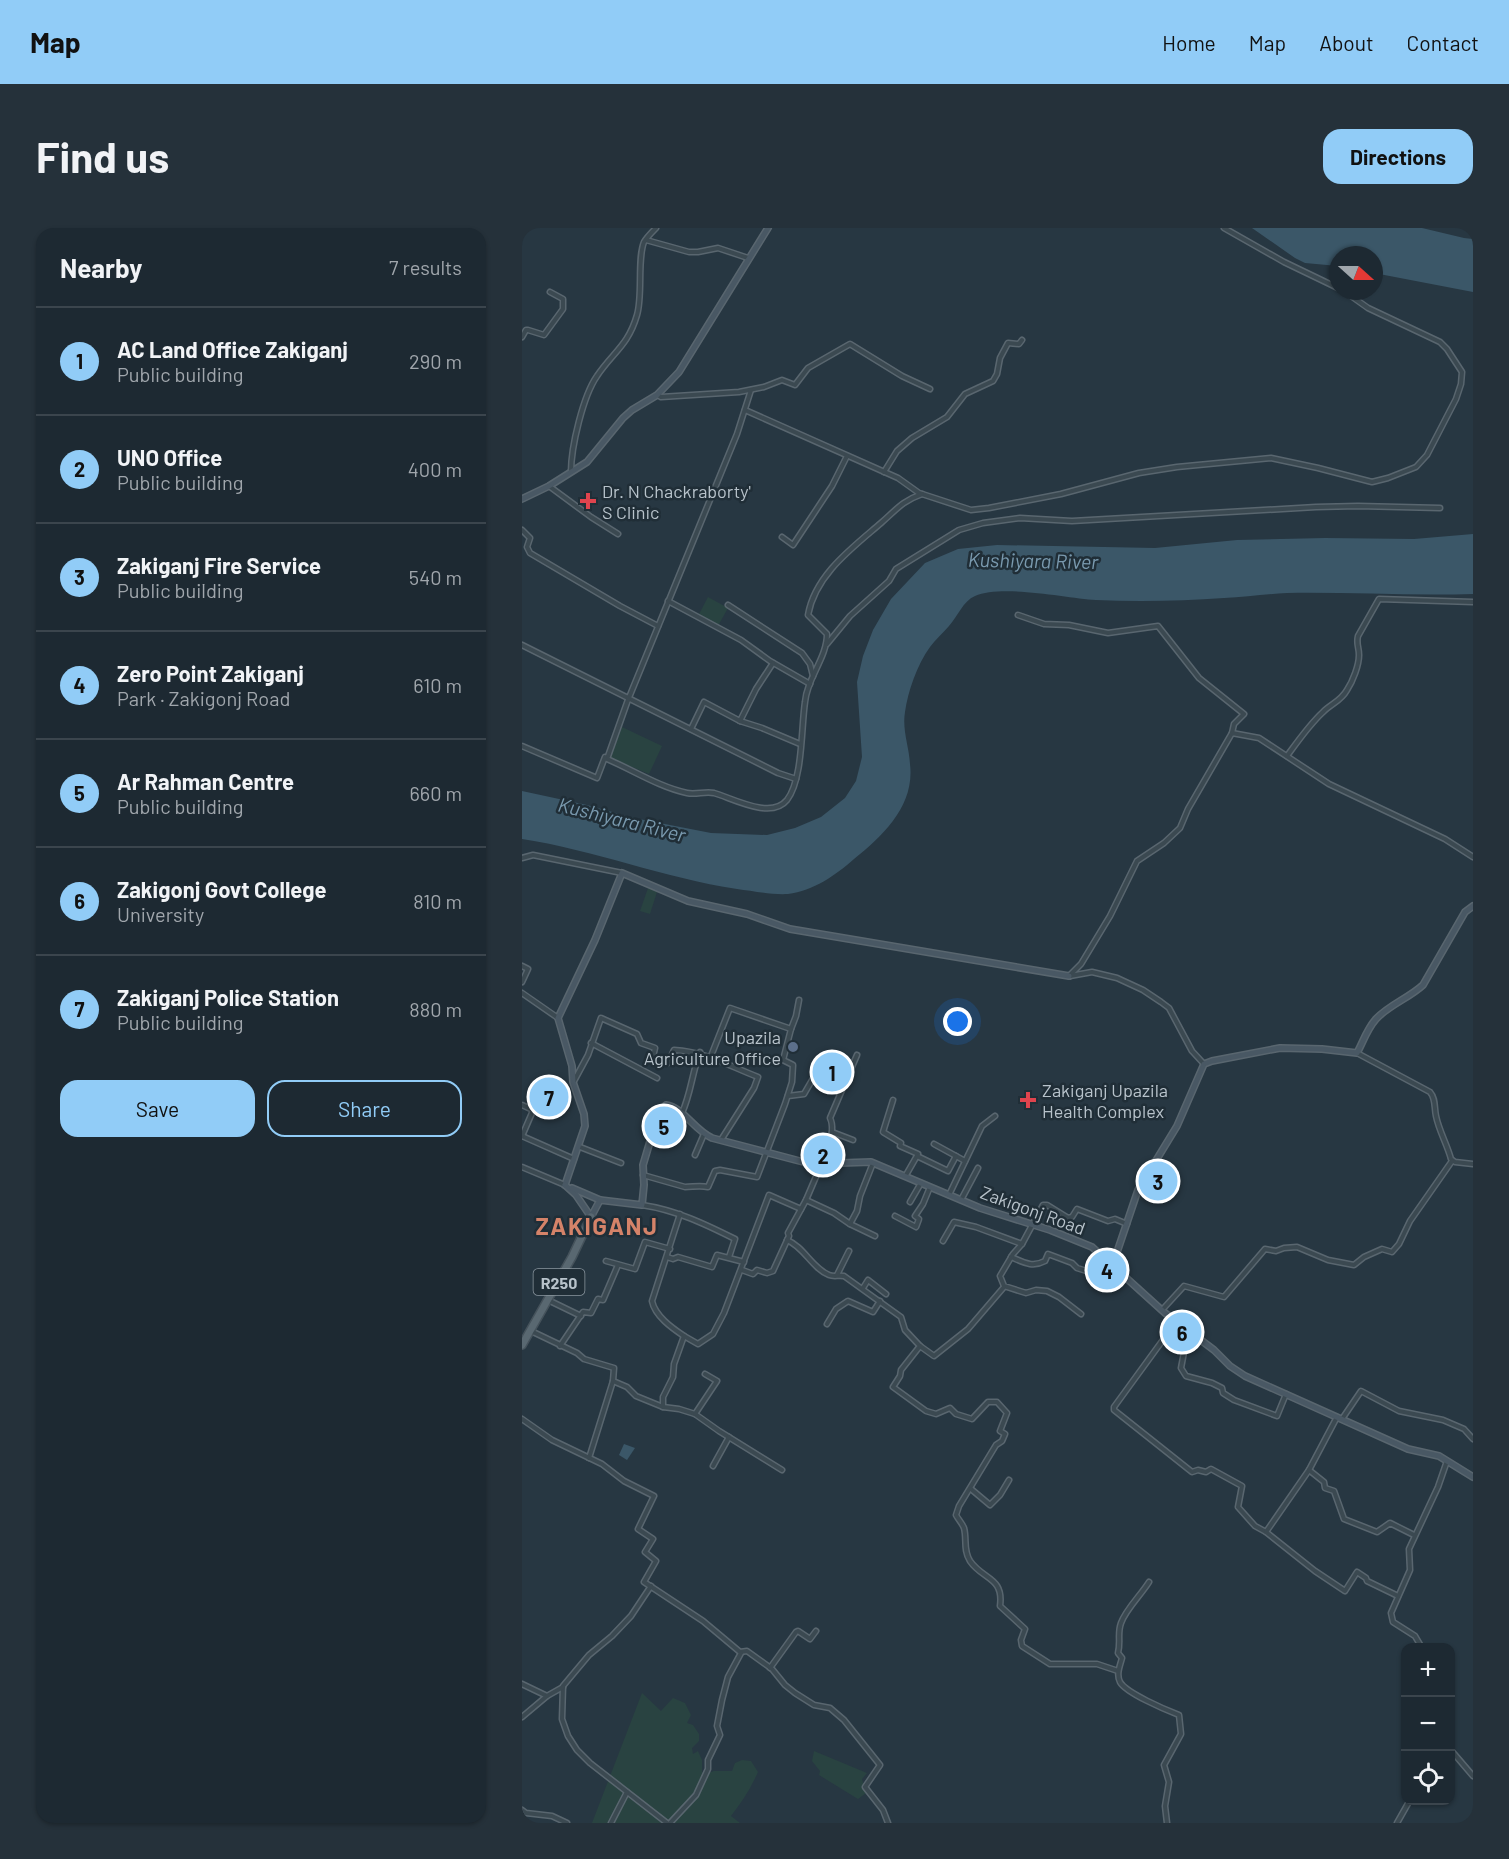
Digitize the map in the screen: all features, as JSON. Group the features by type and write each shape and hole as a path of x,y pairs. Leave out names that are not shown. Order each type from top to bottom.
{"main road":[{"path":"522,499 549,486 587,462 632,410 657,394 679,372 768,228"},
{"path":"565,1185 580,1147 585,1120 573,1082 572,1066 558,1018 595,940 622,873 688,901 747,914 790,929 1070,976"},
{"path":"1113,1264 1138,1190 1177,1126 1204,1064 1280,1048 1357,1053 1370,1027 1378,1017 1423,985 1465,912 1473,906"},
{"path":"565,1185 600,1200 642,1205 643,1165 659,1111 666,1105 672,1106 682,1114"},
{"name":"Zakigonj Road","path":"682,1114 704,1134 721,1140 820,1165 874,1163 980,1208 1032,1224 1092,1247 1162,1311 1245,1376 1408,1449 1439,1456 1473,1477"},
{"path":"565,1185 576,1195 591,1217 600,1200"},
{"name":"R250","path":"522,1345 572,1257 591,1217"}],"street":[{"path":"571,473 581,416 592,385 598,374 623,347 637,316 644,243 656,228"},
{"path":"1224,228 1263,251 1329,284"},
{"path":"646,240 689,252 718,248 748,258"},
{"path":"522,337 528,330 544,335 563,309 562,299 550,292"},
{"path":"746,410 898,478 922,494 971,510 1061,494 1139,473 1271,458 1372,482 1416,467 1427,455 1456,399 1462,372 1440,342 1368,308 1357,300"},
{"path":"884,472 897,451 912,438 947,417 965,394 993,381 1000,358 1008,343 1019,344 1022,340"},
{"path":"657,394 661,397 752,390 782,380 795,385 808,368 850,344 902,376 930,389"},
{"path":"522,746 597,778 746,410 752,390"},
{"path":"782,537 793,546 832,486 847,456"},
{"path":"549,486 618,534"},
{"path":"827,645 827,634 808,615 810,603 827,574 839,559 906,500 922,494"},
{"path":"628,698 607,759 676,790 690,794 711,792 749,806 774,807 786,801 798,774 806,691 827,645 850,616 889,580 896,569 959,530 983,523 1020,518 1072,521 1316,507 1440,508"},
{"path":"522,530 530,538 527,548 530,553 658,626"},
{"path":"1287,756 1306,730 1324,711 1339,701 1348,689 1359,662 1356,643 1358,636 1379,599 1473,602"},
{"path":"668,601 741,640 773,663 810,684"},
{"path":"728,605 802,653 810,664 813,677"},
{"path":"1018,615 1044,624 1069,625 1108,633 1158,626 1199,678 1244,714 1234,724 1232,733 1188,809 1180,828 1164,843 1137,861 1110,916 1081,964 1070,976"},
{"path":"522,645 796,780"},
{"path":"740,721 756,689 773,663"},
{"path":"691,729 704,702 740,721 800,744"},
{"path":"1232,733 1259,738 1329,784 1445,839 1473,857"},
{"path":"522,858 533,855 622,873"},
{"path":"522,966 528,969 522,982"},
{"path":"1070,976 1081,972 1101,973 1149,993 1169,1008 1192,1051 1204,1064"},
{"path":"522,993 558,1018"},
{"path":"643,1174 685,1187 699,1185 708,1187 715,1171 720,1170 756,1177 792,1082 793,1065 783,1060 799,1000"},
{"path":"711,1056 730,1008 790,1029"},
{"path":"573,1082 583,1066 601,1018 637,1034 641,1042 655,1048 653,1057 668,1063 674,1050 700,1052 711,1056 758,1077 754,1088 721,1140"},
{"path":"591,1043 657,1078"},
{"path":"682,1114 693,1083 692,1075 700,1052"},
{"path":"1357,1053 1433,1094 1436,1117 1452,1161"},
{"path":"828,1165 828,1145 834,1127 830,1118 857,1055"},
{"path":"788,1096 804,1094 815,1075 845,1084"},
{"path":"538,1099 522,1137 575,1160"},
{"path":"893,1100 883,1132 902,1143 900,1146 948,1171 956,1156"},
{"path":"522,1105 533,1110"},
{"path":"950,1195 982,1126 995,1116"},
{"path":"832,1132 852,1140"},
{"path":"695,1155 704,1134"},
{"path":"934,1144 965,1161"},
{"path":"580,1147 621,1163"},
{"path":"906,1175 917,1156"},
{"path":"1452,1161 1473,1164"},
{"path":"1162,1311 1184,1286 1224,1297 1265,1249 1276,1251 1297,1247 1328,1260 1354,1265 1364,1257 1382,1249 1392,1252 1399,1244 1410,1221 1452,1161"},
{"path":"850,1224 874,1163"},
{"path":"742,1269 753,1274 757,1270 767,1273 773,1271 820,1165"},
{"path":"522,1167 565,1185"},
{"path":"961,1200 978,1168"},
{"path":"910,1202 921,1182"},
{"path":"895,1216 916,1227 919,1219 915,1216 931,1186"},
{"path":"680,1214 652,1301 653,1309 676,1331 698,1344 713,1334 724,1313 769,1195 801,1209"},
{"path":"806,1200 875,1236"},
{"path":"642,1205 680,1214 718,1229 735,1239 729,1257"},
{"path":"1081,1314 1047,1291 1036,1290 1026,1293 1005,1286 1000,1276 1022,1244 1043,1205 1047,1205 1068,1218 1072,1217 1077,1209 1108,1221 1115,1219 1127,1224"},
{"path":"943,1240 954,1222 976,1227 1022,1244"},
{"path":"787,1240 799,1247 806,1258 825,1273 832,1277 844,1276 902,1317 905,1330 920,1346 934,1356 968,1329 1005,1286"},
{"path":"606,1261 635,1269 645,1242 670,1250"},
{"path":"837,1275 849,1251"},
{"path":"1011,1257 1028,1264 1038,1265 1045,1261 1048,1254 1072,1263 1077,1268 1099,1275 1113,1286 1125,1278"},
{"path":"667,1257 673,1259 678,1257 689,1262 696,1261 712,1267 717,1255 744,1262"},
{"path":"560,1346 583,1312 591,1313 598,1299 603,1300 618,1265"},
{"path":"863,1288 868,1280 886,1294"},
{"path":"548,1300 581,1316"},
{"path":"827,1324 836,1309 848,1301 873,1312 880,1301"},
{"path":"1176,1322 1114,1410 1192,1472 1198,1470 1206,1472 1211,1469 1242,1486 1238,1507 1255,1526 1345,1591 1357,1572 1367,1581 1398,1596"},
{"path":"531,1331 577,1353 584,1359 614,1368 614,1381 589,1458"},
{"path":"1188,1331 1181,1368 1186,1376 1212,1383 1222,1388 1222,1393 1234,1400 1277,1416 1286,1394"},
{"path":"663,1407 663,1397 673,1377 674,1364 684,1336"},
{"path":"920,1346 901,1370 893,1387 926,1411 936,1414 950,1408 956,1414 972,1419 988,1402 997,1402 1007,1413 1000,1431 1005,1434 1002,1441 996,1445 959,1506 956,1515 963,1526 965,1551 971,1562 996,1583 1001,1596 1000,1606 1025,1629 1021,1640 1022,1646 1050,1664 1097,1664 1118,1671"},
{"path":"695,1414 717,1381 705,1374"},
{"path":"614,1381 627,1387 636,1396 663,1407 695,1414 782,1470"},
{"path":"1266,1532 1309,1470 1340,1418 1361,1391 1399,1411 1443,1420 1464,1429 1473,1439"},
{"path":"522,1419 552,1440 602,1464 624,1481 654,1496 638,1529 653,1539 645,1552 656,1561 644,1582 703,1621 741,1653"},
{"path":"713,1466 730,1437"},
{"path":"1419,1643 1415,1636 1393,1622 1391,1613 1410,1570 1409,1549 1414,1535 1438,1487 1447,1461"},
{"path":"1309,1470 1324,1482 1325,1488 1334,1491 1344,1519 1377,1532 1390,1523 1414,1535"},
{"path":"971,1489 990,1505 1009,1480"},
{"path":"1149,1582 1121,1622 1119,1632 1121,1642 1118,1653 1122,1658 1118,1671 1120,1682 1129,1690 1153,1705 1179,1715 1181,1734 1164,1765 1169,1782 1166,1806 1167,1823"},
{"path":"522,1717 563,1686 589,1655 631,1616 651,1586"},
{"path":"770,1668 796,1632 810,1639 816,1631"},
{"path":"563,1686 562,1719 568,1736 577,1750 590,1763 668,1823 696,1795 708,1769 708,1760 720,1735 717,1726 728,1677 741,1653 747,1651 770,1668 795,1693 814,1705 830,1708 844,1720 878,1762 879,1766 865,1787 883,1810 886,1822"},
{"path":"522,1684 547,1696"},
{"path":"1452,1751 1473,1776"},
{"path":"611,1823 627,1792"},
{"path":"1397,1823 1407,1805"},
{"path":"522,1810 526,1813 552,1816 567,1823"}],"green space":[{"path":"708,597 728,608 718,626 698,616"},
{"path":"622,727 662,746 649,774 610,758"},
{"path":"648,888 657,892 650,914 640,911"},
{"path":"642,1693 661,1711 673,1698 685,1703 691,1715 687,1723 693,1725 699,1734 699,1741 692,1748 693,1754 698,1751 702,1760 702,1772 705,1774 714,1771 732,1771 735,1763 742,1760 751,1761 758,1772 746,1795 731,1816 740,1823 592,1823"},
{"path":"814,1751 867,1773 862,1779 866,1793 858,1799 819,1775 820,1771 812,1761"}],"water":[{"path":"1252,228 1422,228 1473,239 1473,292 1383,275 1383,246 1329,246 1329,265 1305,263"},
{"name":"Kushiyara River","path":"1473,534 1473,594 1287,593 1144,601 1096,600 1001,591 971,598 930,647 921,662 908,696 904,719 910,779 908,793 902,806 886,829 865,850 832,876 806,890 782,894 737,889 522,839 522,791 634,818 711,833 767,835 795,828 821,817 845,798 856,781 862,757 857,682 863,656 873,630 891,599 925,563 958,549 997,545 1155,548 1237,540 1414,539"},
{"path":"624,1444 635,1448 627,1460 619,1455"}],"place":[{"name":"Dr. N Chackraborty' S Clinic","path":"588,501"},
{"name":"Upazila Agriculture Office","path":"793,1047"},
{"name":"AC Land Office Zakiganj","path":"832,1072"},
{"name":"Zakiganj Police Station","path":"549,1097"},
{"name":"Zakiganj Upazila Health Complex","path":"1028,1100"},
{"name":"Ar Rahman Centre","path":"664,1126"},
{"name":"UNO Office","path":"823,1155"},
{"name":"Zakiganj Fire Service","path":"1158,1181"},
{"name":"Zero Point Zakiganj","path":"1107,1270"},
{"name":"Zakigonj Govt College","path":"1182,1332"}],"district":[{"name":"ZAKIGANJ","path":"597,1225"}]}
